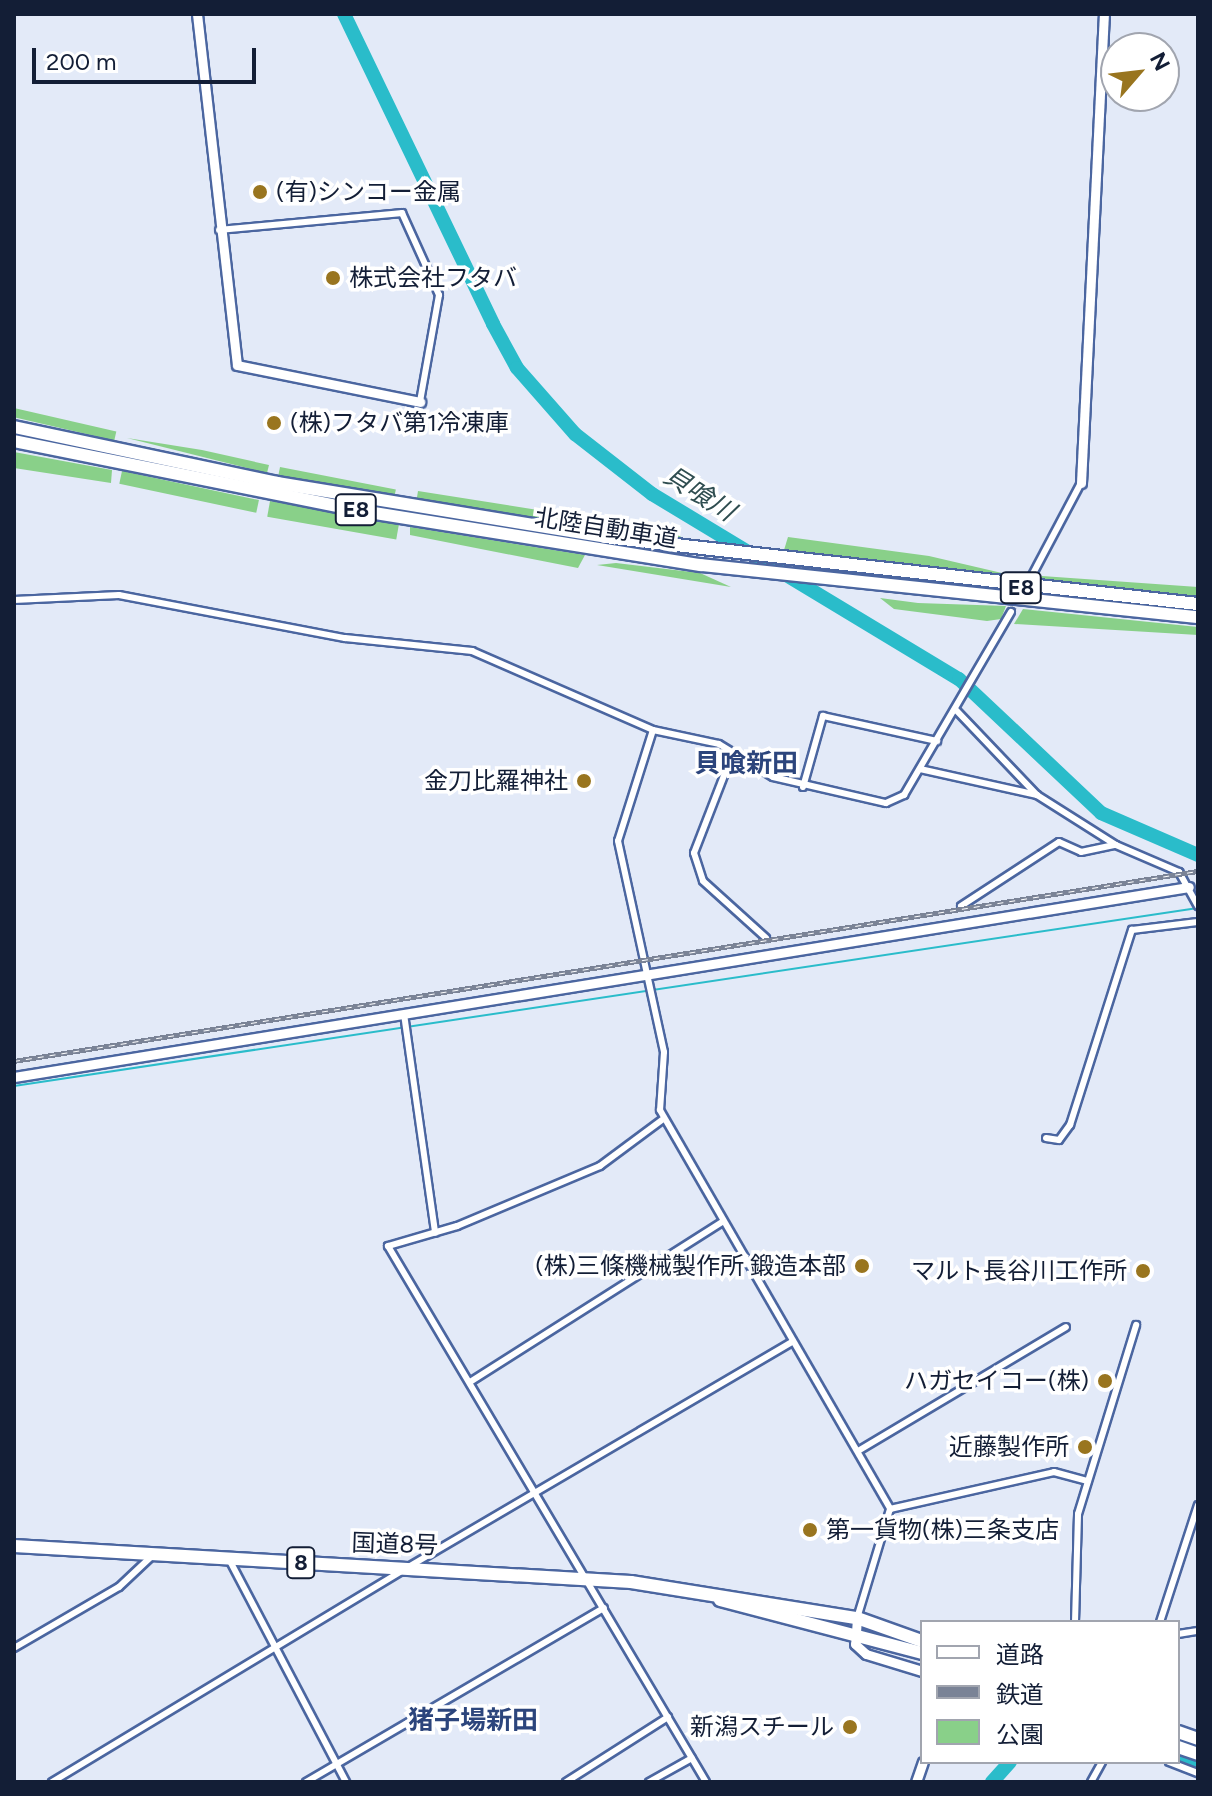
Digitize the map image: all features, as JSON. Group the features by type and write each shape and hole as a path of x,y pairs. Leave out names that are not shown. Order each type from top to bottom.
{"highway":[{"name":"北陸自動車道","path":"14,427 277,483 672,547 845,569 1198,604"},
{"name":"北陸自動車道","path":"14,441 365,512 701,565 870,586 1198,617"},
{"name":"国道8号","path":"14,1546 230,1561 410,1566 631,1582 856,1624 920,1640"},
{"name":"国道8号","path":"856,1624 920,1652"}],"street":[{"path":"197,14 219,230 237,365 420,402 439,295 402,213 219,230"},
{"path":"1028,583 1081,483 1104,14"},
{"path":"14,600 119,595 345,638 472,651 653,730 705,739 732,755 803,787 886,803 904,795 1011,612"},
{"path":"956,707 1037,795 1116,845 1179,872 1198,906"},
{"path":"803,787 823,716 937,741"},
{"path":"653,730 618,841 642,976 664,1052 662,1120 890,1509 856,1624 866,1654 920,1670"},
{"path":"732,755 694,853 703,881 766,938"},
{"path":"920,769 1037,795"},
{"path":"961,906 1059,842 1081,852 1116,845"},
{"path":"14,1077 1191,892"},
{"path":"1046,1138 1059,1140 1070,1125 1132,930 1198,922"},
{"path":"405,1017 435,1233"},
{"path":"662,1120 600,1166 435,1233 388,1246 589,1578 706,1782"},
{"path":"470,1382 722,1222"},
{"path":"1075,1620 1078,1514 1136,1325"},
{"path":"858,1451 1066,1327"},
{"path":"52,1782 410,1566 793,1341"},
{"path":"890,1509 1054,1472 1088,1481"},
{"path":"1161,1620 1198,1505"},
{"path":"14,1648 119,1587 153,1555"},
{"path":"230,1561 346,1782"},
{"path":"306,1782 604,1608"},
{"path":"566,1782 668,1717"},
{"path":"649,1782 692,1758"},
{"path":"1091,1782 1101,1764"},
{"path":"1174,1764 1198,1773"}],"green space":[{"path":"14,408 116,432 114,440 14,417"},
{"path":"127,438 202,450 269,465 267,473"},
{"path":"14,452 112,470 111,483 14,468"},
{"path":"280,467 396,490 394,498 278,476"},
{"path":"122,471 259,500 256,513 119,484"},
{"path":"418,491 582,517 581,526 417,500"},
{"path":"270,501 399,524 396,540 267,517"},
{"path":"602,518 668,529 683,538 592,525"},
{"path":"410,527 585,555 578,568 410,535"},
{"path":"788,537 929,556 1028,579 784,550"},
{"path":"616,563 700,573 731,587 597,565"},
{"path":"1042,576 1198,587 1198,596 1039,583"},
{"path":"880,598 918,603 1006,606 1001,619 987,621 894,609"},
{"path":"1023,609 1198,627 1198,635 1014,624"}],"waterway":[{"name":"貝喰川","path":"344,14 517,368 575,434 652,494 959,679 1101,813 1198,855"},
{"path":"14,1086 1198,908"},
{"path":"1180,1759 1198,1766"},
{"path":"992,1782 1008,1764"}],"tunnel":[{"path":"1011,612 1028,584"}],"railway":[{"path":"14,1061 1198,871"}],"place":[{"name":"(有)シンコー金属","path":"260,192"},
{"name":"株式会社フタバ","path":"333,278"},
{"name":"(株)フタバ第1冷凍庫","path":"274,423"},
{"name":"金刀比羅神社","path":"584,781"},
{"name":"(株)三條機械製作所 鍛造本部","path":"862,1266"},
{"name":"マルト長谷川工作所","path":"1143,1271"},
{"name":"ハガセイコー(株)","path":"1105,1381"},
{"name":"近藤製作所","path":"1085,1447"},
{"name":"第一貨物(株)三条支店","path":"810,1530"},
{"name":"新潟スチール","path":"850,1727"}],"district":[{"name":"貝喰新田","path":"746,764"},
{"name":"猪子場新田","path":"473,1721"}]}
